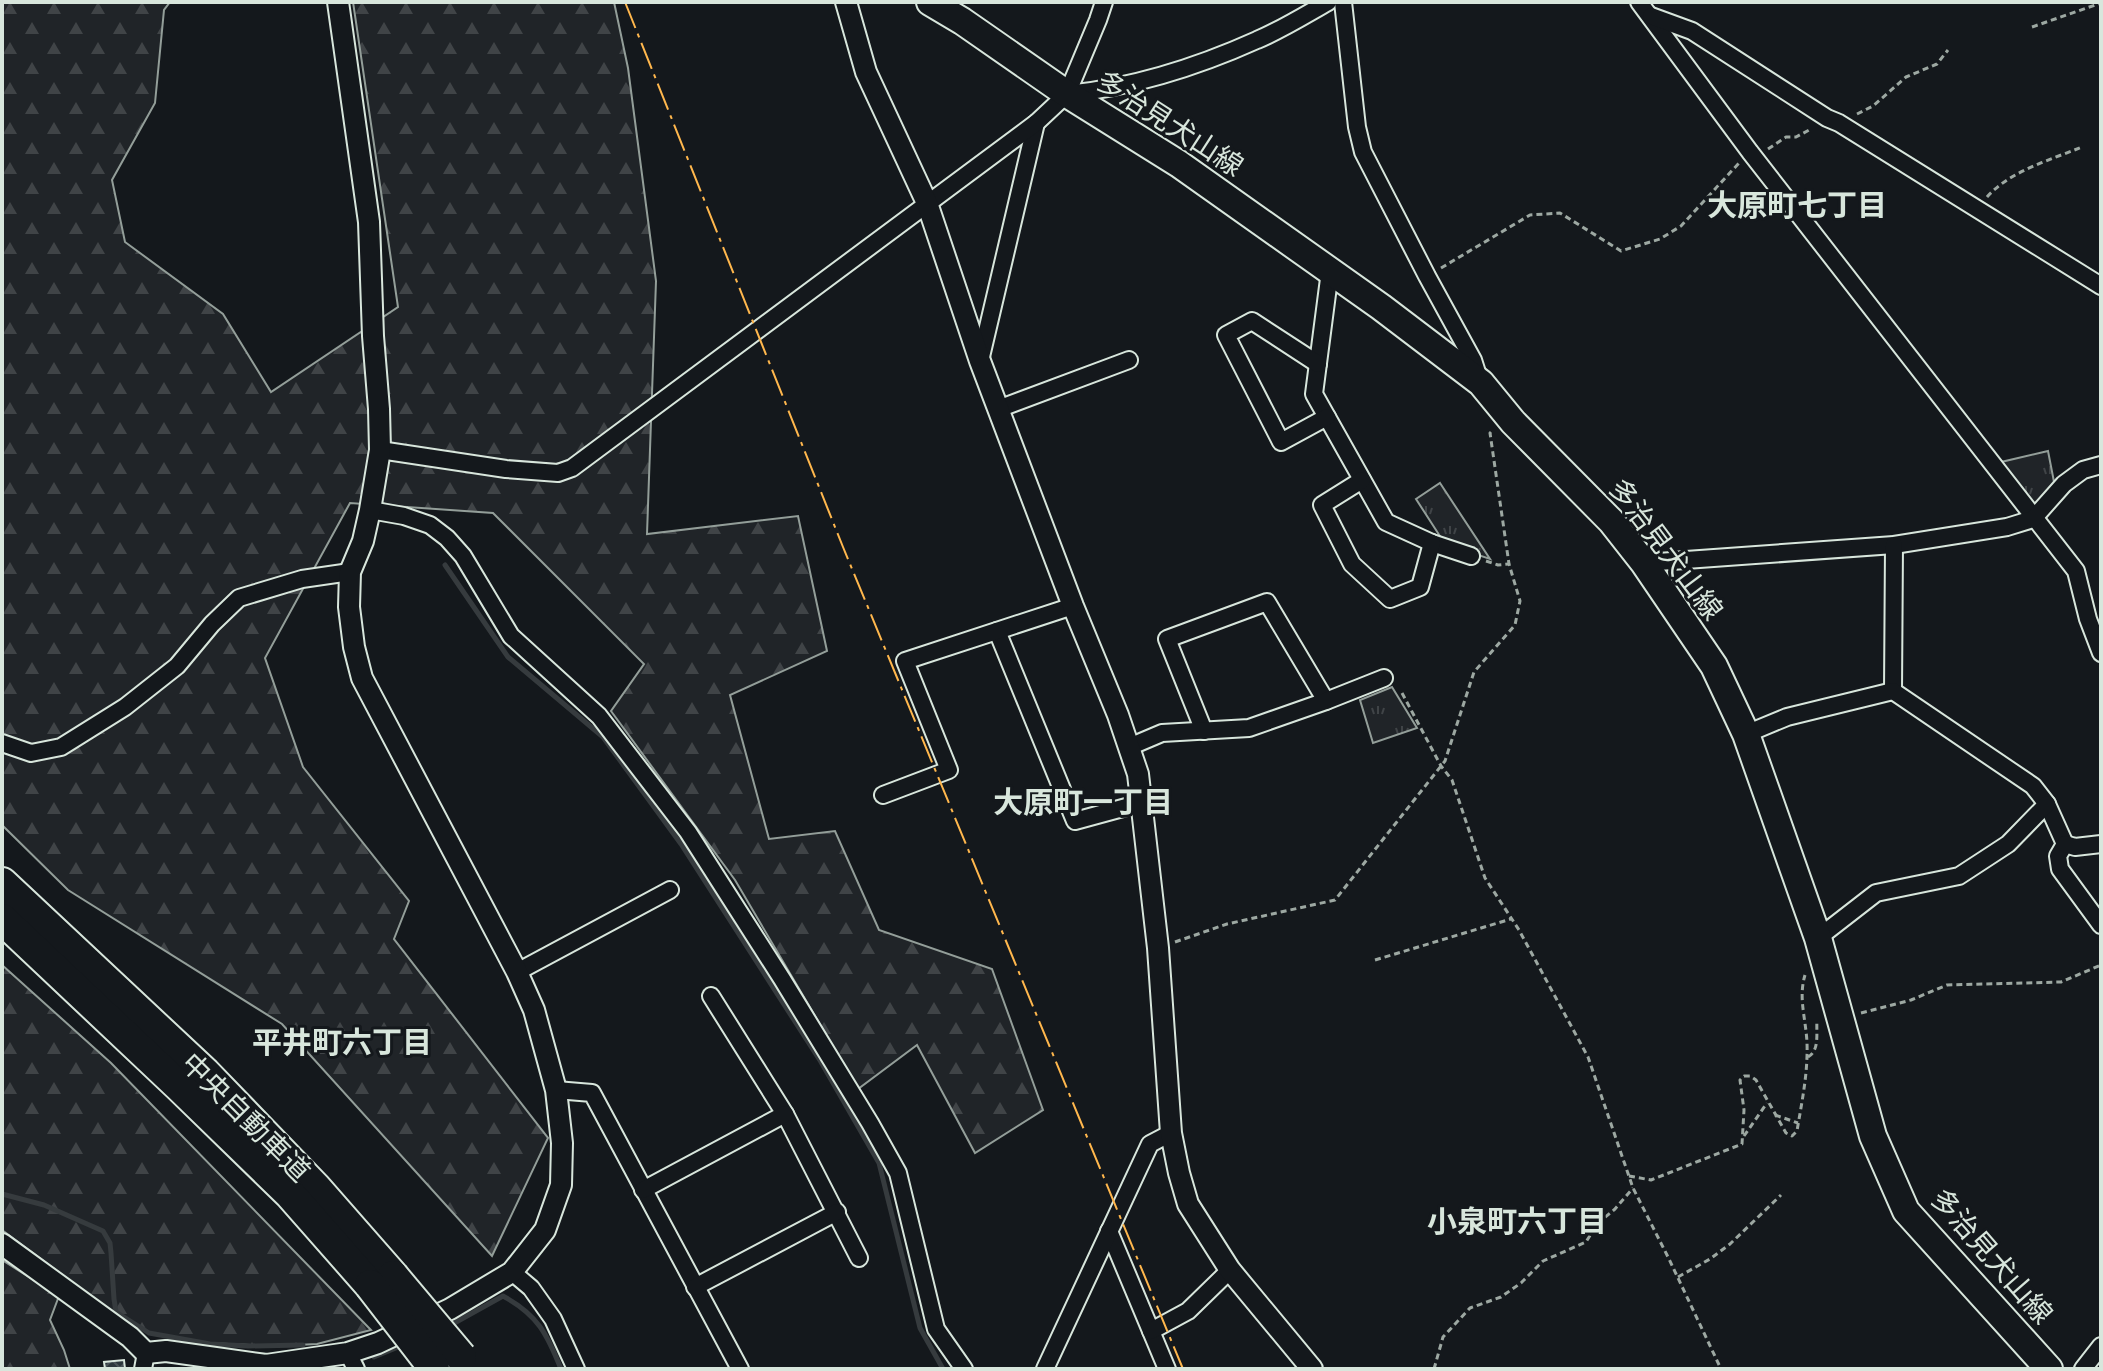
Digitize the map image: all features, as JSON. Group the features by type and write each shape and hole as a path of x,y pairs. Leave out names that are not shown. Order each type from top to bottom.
{"highway":[{"name":"中央自動車道","path":"2,883 205,1073 315,1187 381,1280 450,1366"},
{"name":"中央自動車道","path":"2,919 381,1280"}],"main road":[{"name":"多治見犬山線","path":"930,2 1067,94 1179,164 1381,307 1481,383 1513,422 1611,521 1644,563 1714,666 1746,734 1821,949 1873,1136 1906,1211 2049,1369"}],"street":[{"path":"2,1244 130,1337 144,1361 166,1351 267,1367 352,1361 378,1343 450,1309 512,1272 545,1230 561,1185 562,1143 556,1090 534,1010 362,678 354,647 349,607 350,572 363,541 370,510 380,450 379,409 369,222 338,2"},
{"path":"846,2 866,72 927,203 980,361 1118,715 1138,774 1158,948 1171,1133 1188,1204 1230,1270 1312,1369"},
{"path":"380,450 506,469 558,473 572,468 1036,123 1067,94 1104,2"},
{"path":"1067,94 1144,81 1217,57 1260,39 1328,2"},
{"path":"1343,2 1357,127 1363,152 1473,360 1481,383"},
{"path":"1639,2 1753,155 2076,571 2094,618 2101,653"},
{"path":"1651,16 1692,31 2101,286"},
{"path":"980,361 1036,123"},
{"path":"1330,271 1314,394 1386,522 1432,543 1471,556"},
{"path":"1318,364 1252,321 1226,335 1281,442 1327,417"},
{"path":"998,409 1129,360"},
{"path":"1644,563 1894,545 2007,527 2033,519 2064,484 2083,470 2101,465"},
{"path":"1362,480 1322,505 1352,564 1390,599 1420,587 1432,543"},
{"path":"370,510 404,516 430,525 447,538 463,556 511,636 599,716 688,832 790,992 898,1173 936,1329 964,1369"},
{"path":"1893,691 1894,545"},
{"path":"2,743 31,753 61,747 125,707 177,666 212,624 239,598 302,579 350,572"},
{"path":"1204,731 1167,639 1267,602 1326,701"},
{"path":"883,795 949,770 905,661 1073,606"},
{"path":"997,631 1075,821 1141,803"},
{"path":"1129,747 1162,733 1249,728 1384,678"},
{"path":"1746,734 1787,717 1893,691 2033,786 2047,804 2065,844 2075,847 2101,844"},
{"path":"1821,949 1876,893 1959,876 2008,844 2047,804"},
{"path":"2065,844 2058,856 2060,869 2101,925"},
{"path":"517,972 670,890"},
{"path":"711,996 785,1114 859,1258"},
{"path":"556,1090 592,1093 740,1369"},
{"path":"643,1190 785,1114"},
{"path":"1045,1369 1150,1144 1171,1133"},
{"path":"695,1287 837,1212"},
{"path":"1109,1231 1167,1369"},
{"path":"1151,1331 1188,1311 1230,1270"},
{"path":"512,1272 531,1288 553,1319 576,1369"},
{"path":"2083,1369 2101,1346"}],"path":[{"path":"2032,27 2101,3"},
{"path":"1427,276 1530,215 1560,213 1621,251 1660,239 1681,226 1753,155 1786,137 1796,137 1873,106 1906,77 1937,64 1948,50"},
{"path":"1977,209 1997,186 2082,147"},
{"path":"1158,948 1227,924 1335,900 1445,761 1474,672 1515,625 1520,601 1509,564 1490,433 1513,422"},
{"path":"1471,556 1498,565 1509,564"},
{"path":"1402,693 1441,766 1452,780 1485,878 1588,1057 1633,1188 1721,1369"},
{"path":"1375,960 1511,919"},
{"path":"1629,1176 1651,1180 1742,1144 1744,1110 1740,1080 1744,1076 1756,1080 1786,1133 1792,1136 1797,1131 1807,1074 1807,1040 1801,990 1804,976 1821,949"},
{"path":"1841,1018 1911,1000 1947,985 2061,982 2101,965"},
{"path":"1742,1139 1768,1101"},
{"path":"1775,1115 1798,1123"},
{"path":"1434,1369 1443,1337 1470,1308 1501,1297 1543,1261 1586,1242 1597,1224 1633,1188"},
{"path":"1678,1277 1730,1244 1781,1195"}],"green space":[{"path":"2,2 170,2 164,10 155,103 112,180 125,242 223,314 271,392 398,307 353,2 614,2 628,68 656,281 647,534 798,516 827,651 730,695 769,839 835,831 879,930 992,969 1043,1110 975,1153 917,1045 858,1089 735,880 611,711 644,664 493,513 350,503 265,658 303,767 409,901 394,939 548,1138 492,1256 282,1024 68,890 2,825"},
{"path":"2048,451 2055,487 2031,510 1997,463"},
{"path":"1440,483 1490,559 1445,544 1416,499"},
{"path":"1392,687 1417,728 1373,743 1360,700"},
{"path":"2,965 111,1063 371,1330 317,1344 276,1346 207,1343 150,1333 104,1306 2,1230"},
{"path":"2,1260 59,1296 50,1320 70,1369 2,1369"}],"building":[{"path":"124,1360 125,1369 105,1369 104,1362"}],"waterway":[{"path":"445,565 508,657 603,737 681,844 821,1062 879,1163 920,1328 943,1369"},
{"path":"2,1194 44,1205 103,1231 110,1243 116,1312 149,1333 210,1344 303,1345"},
{"path":"449,1326 503,1296 525,1310 540,1326 561,1369"},
{"path":"374,1357 403,1345"}],"power":[{"path":"625,2 843,547 1183,1369"}],"district":[{"name":"大原町七丁目","path":"1797,206"},
{"name":"大原町一丁目","path":"1083,803"},
{"name":"平井町六丁目","path":"342,1043"},
{"name":"小泉町六丁目","path":"1517,1222"}]}
